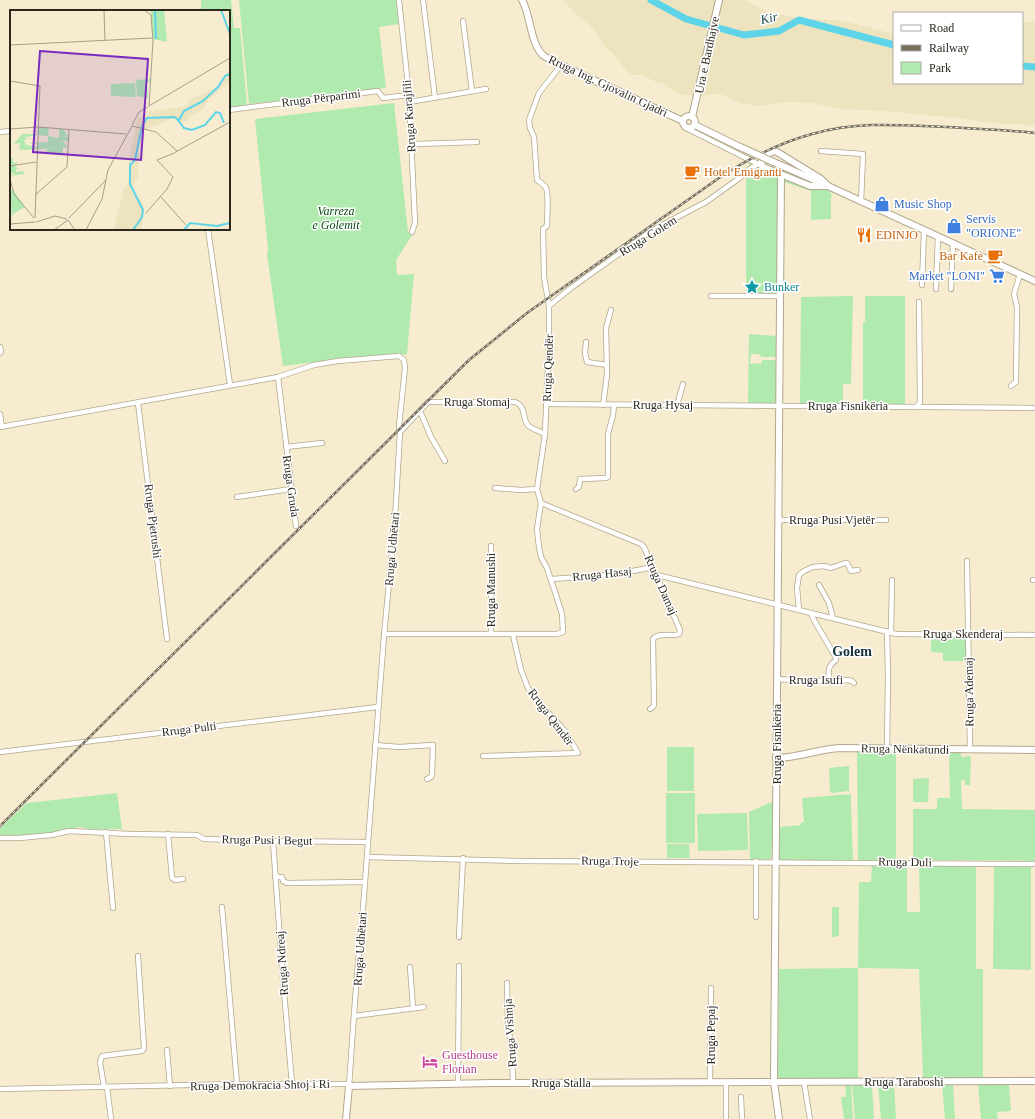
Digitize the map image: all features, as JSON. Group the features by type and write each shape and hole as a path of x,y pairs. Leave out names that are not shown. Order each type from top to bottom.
{"street":[{"name":"Rruga Karajfili","path":"398,0 409,95 415,223 412,232"},
{"path":"423,0 435,98"},
{"name":"Rruga Ing. Gjovalin Gjadri","path":"522,0 534,37 543,55 561,65 683,121"},
{"name":"Ura e Bardhajve","path":"692,117 719,0"},
{"path":"464,21 472,91"},
{"name":"Rruga Qendër","path":"384,634 513,635 558,634 564,632 562,614 551,579 541,557 537,529 541,503 537,489 547,404 549,306 544,277 542,250 543,229 547,226 547,189 537,180 534,137 529,124 539,93 561,65"},
{"path":"409,102 486,89"},
{"name":"Rruga Përparimi","path":"230,110 378,91 383,98 409,95"},
{"path":"695,125 695,121 692,117 687,116 683,121 686,128 749,160 760,164 763,167 810,186 828,186"},
{"path":"686,128 692,128 695,125"},
{"path":"695,125 1035,281"},
{"path":"411,143 477,142"},
{"path":"821,151 863,154 861,202"},
{"path":"760,164 764,156 769,153 777,152 821,179 828,186"},
{"path":"748,170 747,162 749,160"},
{"name":"Rruga Golem","path":"549,306 571,288 651,231 706,202 741,177 748,170 760,164"},
{"name":"Rruga Fisnikëria","path":"779,1119 774,1082 781,175"},
{"path":"208,230 230,385"},
{"path":"922,285 924,230"},
{"path":"936,289 938,236"},
{"path":"951,289 953,244"},
{"path":"1011,386 1016,382 1017,307 1014,297 1020,274"},
{"path":"711,296 780,296"},
{"path":"917,407 920,402 919,302"},
{"path":"603,405 607,365 606,328 611,310"},
{"path":"586,342 585,353 587,362 607,365"},
{"path":"0,347 0,353"},
{"name":"Rruga Udhëtari","path":"278,377 314,364 399,355 404,360 405,368 399,426 400,432 395,520 357,962 349,1085"},
{"path":"0,414 1,427 278,377"},
{"name":"Rruga Gruda","path":"278,377 296,526"},
{"path":"677,405 683,384"},
{"name":"Rruga Stomaj","path":"400,432 428,402 515,402 520,404 527,424 544,434"},
{"name":"Rruga Pjetrushi","path":"138,403 167,639"},
{"name":"Rruga Hysaj","path":"547,404 779,406"},
{"path":"576,489 579,488 580,479 608,477 608,434 614,405"},
{"name":"Rruga Fisnikëria","path":"779,406 1035,408"},
{"path":"420,411 431,437 445,461"},
{"name":"Rruga Gruda","path":"286,447 322,443"},
{"path":"495,488 521,490 537,489"},
{"path":"237,497 291,490"},
{"name":"Rruga Damaj","path":"541,503 641,544 644,547 680,630 679,634 675,636 657,636 653,639 654,705 650,709"},
{"name":"Rruga Pusi Vjetër","path":"778,520 886,520"},
{"name":"Rruga Manushi","path":"491,546 491,634"},
{"name":"Rruga Ademaj","path":"967,561 970,750"},
{"path":"799,610 798,582 800,575 804,571 817,566 832,568 845,563 847,563 851,571 858,570"},
{"name":"Rruga Hasaj","path":"551,579 590,577 632,572 652,567"},
{"name":"Rruga Skenderaj","path":"657,575 889,632 902,634 1035,635"},
{"path":"887,749 889,632 892,580"},
{"path":"819,585 829,604 834,618"},
{"path":"811,613 836,658 836,660 829,666 829,680"},
{"name":"Rruga Qendër","path":"484,756 578,753 565,731 535,698 528,688 521,670 513,635"},
{"name":"Rruga Isufi","path":"777,679 798,681 848,680 854,683"},
{"name":"Rruga Pulti","path":"0,752 378,707"},
{"path":"376,745 399,747 433,745 432,774 431,778 427,778"},
{"name":"Rruga Nënkatundi","path":"776,758 832,748 1035,750"},
{"name":"Rruga Pusi i Begut","path":"0,838 52,835 68,831 197,835 204,839 368,842"},
{"path":"106,832 113,908"},
{"path":"168,834 172,878 175,880 183,879"},
{"name":"Rruga Ndreaj","path":"273,841 292,1084"},
{"name":"Rruga Troje","path":"367,857 416,859 463,858 519,861 776,861"},
{"path":"459,937 463,858"},
{"path":"756,861 756,916"},
{"name":"Rruga Duli","path":"776,861 1035,864"},
{"path":"276,877 282,877 285,883 365,882"},
{"path":"222,907 237,1084"},
{"path":"111,1119 100,1062 102,1056 142,1051 144,1048 138,956"},
{"path":"458,1084 459,966"},
{"path":"410,967 413,1008"},
{"name":"Rruga Vishnja","path":"507,983 508,1025 514,1083"},
{"name":"Rruga Pepaj","path":"710,1082 711,988"},
{"path":"354,1016 424,1007"},
{"path":"167,1050 170,1086"},
{"name":"Rruga Taraboshi","path":"774,1082 1035,1081"},
{"path":"726,1082 726,1119"},
{"name":"Rruga Stalla","path":"349,1085 774,1082"},
{"path":"804,1082 810,1119"},
{"name":"Rruga Demokracia Shtoj i Ri","path":"0,1089 237,1084 349,1085"},
{"path":"346,1119 349,1085"},
{"path":"741,1098 742,1119"}],"green space":[{"path":"201,0 231,0 234,28 240,28 247,106 230,108 230,10 201,10"},
{"path":"239,0 396,0 399,24 379,27 386,88 249,104"},
{"name":"Varreza e Golemit","path":"394,103 408,232 413,232 396,260 397,275 414,274 407,354 331,360 283,366 267,255 268,249 255,119"},
{"path":"750,161 777,175 779,178 778,292 776,294 746,294 746,172"},
{"path":"784,179 831,191 831,219 811,220 811,191 784,182"},
{"path":"853,296 851,384 843,384 843,405 800,405 801,297"},
{"path":"865,296 905,296 905,405 863,405 863,322 865,322"},
{"path":"749,334 777,336 777,357 762,357 758,354 751,354 750,364 762,363 762,360 777,360 776,404 748,403"},
{"path":"931,635 968,636 967,661 943,661 943,653 931,652"},
{"path":"667,747 694,747 694,791 667,791"},
{"path":"857,751 896,752 896,861 858,860"},
{"path":"949,753 961,753 961,757 971,756 970,785 965,785 965,780 961,780 962,809 1035,810 1035,861 913,860 913,809 937,809 937,798 950,798"},
{"path":"849,766 849,791 832,793 830,791 829,768"},
{"path":"929,778 928,802 913,802 913,779"},
{"path":"117,793 122,829 91,829 79,827 58,833 0,836 0,828 27,803"},
{"path":"666,793 695,793 695,843 666,843"},
{"path":"851,794 853,860 779,860 779,827 801,825 801,822 804,822 802,798"},
{"path":"774,802 771,859 750,860 749,812"},
{"path":"747,813 748,850 698,851 697,814"},
{"path":"667,844 689,844 690,858 667,858"},
{"path":"872,864 907,864 907,912 920,912 919,864 976,864 976,969 983,969 983,1079 923,1078 919,969 858,968 859,882 871,882"},
{"path":"1031,865 1031,970 993,969 994,866"},
{"path":"832,907 839,907 839,936 832,937"},
{"path":"858,968 858,1079 778,1081 779,969"},
{"path":"894,1083 896,1119 881,1119 878,1084"},
{"path":"942,1083 953,1083 955,1119 945,1119"},
{"path":"845,1084 851,1084 853,1119 844,1119 841,1097 846,1097"},
{"path":"852,1084 872,1085 874,1119 855,1119"},
{"path":"978,1084 1009,1085 1011,1111 997,1112 998,1119 981,1119"}],"sand":[{"path":"563,0 745,0 765,11 798,18 844,21 893,34 893,84 1023,84 1023,23 1035,21 1035,125 988,123 968,119 885,111 838,109 813,103 787,102 758,106 740,103 720,94 695,96 680,94 663,83 658,83 642,75 632,75 626,71 618,59 603,44 594,30 586,21 581,19"}],"waterway":[{"name":"Kir","path":"651,0 686,19 744,35 779,31 799,20 893,45"},
{"name":"Kir","path":"1023,66 1035,67"}],"railway":[{"path":"0,826 469,360 527,313 719,178 752,158 787,142 812,134 846,127 913,125 1035,133"}],"place":[{"name":"Hotel Emigranti","path":"692,172"},
{"name":"Music Shop","path":"882,204"},
{"name":"Servis \"ORIONE\"","path":"954,226"},
{"name":"EDINJO","path":"864,235"},
{"name":"Bar Kafe","path":"995,256"},
{"name":"Market \"LONI\"","path":"997,276"},
{"name":"Bunker","path":"752,287"},
{"name":"Guesthouse Florian","path":"430,1062"}],"district":[{"name":"Golem","path":"852,651"}]}
